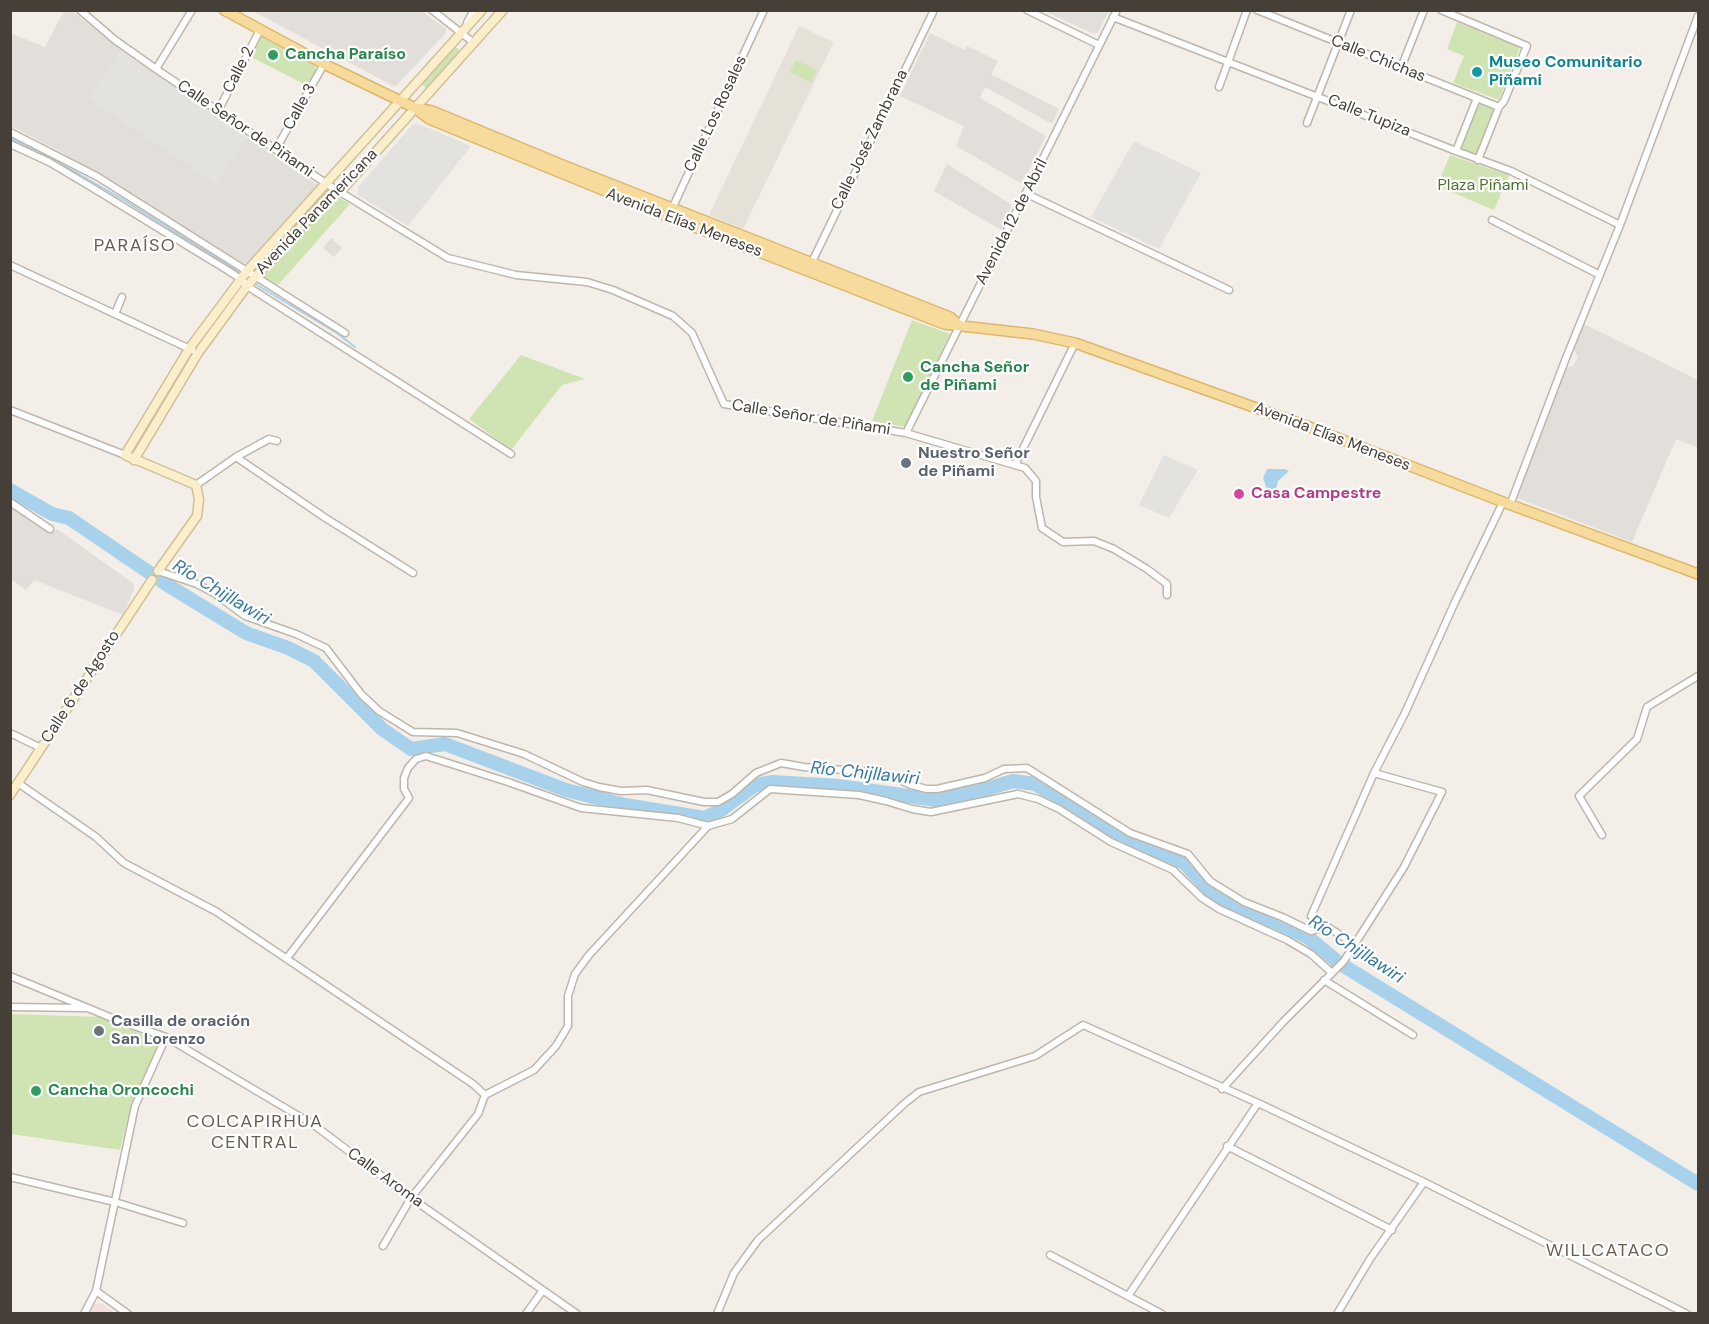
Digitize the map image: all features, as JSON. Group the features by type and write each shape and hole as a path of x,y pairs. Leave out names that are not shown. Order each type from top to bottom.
{"main road":[{"name":"Avenida Elías Meneses","path":"224,10 324,64 415,108 432,111 671,213 809,267 950,317 959,325 1033,334 1075,343 1312,428 1698,574"},
{"name":"Avenida Panamericana","path":"125,455 193,351 244,283 247,271 482,10"},
{"name":"Avenida Panamericana","path":"244,283 255,277 330,195 340,192 503,10"},
{"name":"Avenida Panamericana","path":"134,460 193,351"},
{"path":"125,455 196,485 199,499 197,516 158,571"},
{"name":"Calle 6 de Agosto","path":"10,795 152,580"}],"street":[{"name":"Calle Señor de Piñami","path":"80,10 115,40 218,111 327,184 448,258 516,275 587,282 613,290 673,316 692,333 724,404 906,433 1025,468 1036,482 1036,497 1042,528 1063,542 1094,541 1114,549 1167,584 1167,595"},
{"path":"156,69 192,10"},
{"path":"432,10 474,43"},
{"path":"461,33 474,10"},
{"name":"Calle Los Rosales","path":"671,213 764,10"},
{"name":"Calle José Zambrana","path":"809,267 934,10"},
{"path":"1028,10 1099,45"},
{"path":"1219,87 1247,10"},
{"name":"Calle Chichas","path":"1257,10 1499,107"},
{"path":"1307,123 1351,10"},
{"path":"1401,68 1424,10"},
{"path":"1441,10 1527,46 1478,159"},
{"name":"Avenida 12 de Abril","path":"906,433 1115,14"},
{"name":"Calle Tupiza","path":"1115,14 1228,61 1511,171 1620,225"},
{"path":"1354,944 1311,916 1374,773 1405,713 1455,602 1507,503 1620,225 1698,16"},
{"name":"Calle 2","path":"218,111 260,30"},
{"name":"Calle 3","path":"276,149 324,64"},
{"path":"1456,151 1477,98"},
{"path":"10,132 98,177 345,333"},
{"path":"10,144 49,162 91,187 511,454"},
{"path":"1027,194 1229,290"},
{"path":"1492,220 1600,275"},
{"path":"10,265 193,351"},
{"path":"115,314 122,297"},
{"path":"1015,465 1075,343"},
{"path":"10,410 125,455"},
{"path":"196,485 236,457 269,439 277,441"},
{"path":"236,457 324,517 413,573"},
{"path":"10,502 50,529"},
{"path":"158,571 198,584 245,616 277,626 326,648 361,694 379,711 413,732 457,733 524,754 583,782 599,787 621,791 647,790 704,802 718,802 732,794 756,773 781,763 804,768 884,773 911,785 927,789 937,789 985,778 1004,769 1027,768 1130,833 1188,854 1210,881 1244,902 1282,916 1311,931 1327,927"},
{"path":"1602,836 1579,796 1637,739 1647,707 1698,676"},
{"path":"10,733 41,748"},
{"path":"287,958 408,798 404,789 404,778 408,768 416,759 426,756 582,808 678,818 708,826"},
{"path":"1222,1089 1344,961 1404,867 1442,792 1374,773"},
{"path":"18,783 96,837 124,863 217,912 473,1084 485,1095"},
{"path":"383,1246 411,1198 478,1114 485,1095 534,1070 556,1046 568,1026 568,996 575,974 589,955 708,826 732,819 770,789 859,795 931,812 1018,794 1038,799 1059,809 1111,842 1173,870 1202,898 1219,909 1287,940 1334,971"},
{"name":"Calle Aroma","path":"10,976 117,1020 166,1037 314,1125 411,1198 577,1314"},
{"path":"1324,980 1413,1035"},
{"path":"10,1007 88,1008"},
{"path":"717,1314 734,1273 758,1240 919,1092 1035,1056 1083,1025 1222,1089 1258,1103 1424,1182 1687,1314"},
{"path":"84,1314 96,1291 135,1106 166,1037"},
{"path":"1128,1296 1258,1103"},
{"path":"1227,1146 1392,1230"},
{"path":"10,1178 115,1202 183,1223"},
{"path":"1337,1314 1370,1259 1424,1182"},
{"path":"1050,1255 1162,1314"},
{"path":"526,1314 543,1290"},
{"path":"96,1291 128,1314"}],"shaded area":[{"path":"64,11 72,11 122,51 89,98 215,183 247,137 318,185 246,265 59,151 11,126 10,33 45,47"},
{"path":"253,11 422,11 446,29 445,34 395,87"},
{"path":"1044,11 1109,11 1098,32 1094,34"},
{"path":"799,26 834,42 743,229 709,215"},
{"path":"930,33 965,50 967,46 998,61 991,74 1059,109 1052,124 985,87 981,95 980,98 1046,136 1022,184 956,146 964,126 900,96"},
{"path":"122,51 247,137 215,183 89,98"},
{"path":"417,123 471,146 408,226 358,195 358,187 412,125"},
{"path":"1134,141 1201,173 1159,249 1091,217"},
{"path":"947,164 1012,205 1001,230 934,191"},
{"path":"331,238 342,248 334,257 323,248"},
{"path":"1584,324 1698,380 1698,448 1676,439 1632,542 1517,498 1565,368 1573,366 1578,357 1574,350"},
{"path":"1164,455 1198,470 1169,518 1139,505"},
{"path":"11,507 51,533 57,529 134,584 123,615 34,580 26,590 11,579"},
{"path":"100,1303 115,1313 88,1314 94,1304"}],"green space":[{"path":"1457,22 1519,47 1499,100 1453,83 1464,56 1447,49"},
{"path":"261,37 315,66 316,71 308,86 251,57"},
{"path":"454,48 458,48 459,53 428,88 424,87 422,83"},
{"path":"796,60 817,70 811,83 790,72"},
{"name":"Plaza Piñami","path":"1481,104 1492,108 1494,112 1478,152 1475,154 1464,150 1461,146 1477,106"},
{"name":"Plaza Piñami","path":"1450,155 1509,175 1494,210 1437,186"},
{"path":"338,197 350,204 278,285 263,276 331,199"},
{"path":"912,320 950,334 905,427 872,421"},
{"path":"521,355 585,379 562,385 511,450 469,419"},
{"path":"11,1014 102,1017 156,1040 159,1046 131,1105 120,1150 11,1134"}],"water":[{"path":"1267,469 1289,471 1278,481 1274,497 1269,495 1263,478"}],"waterway":[{"path":"10,138 53,159 127,202 239,272"},
{"path":"257,285 337,333 355,347"},
{"name":"Río Chijllawiri","path":"10,490 52,514 69,518 169,586 246,633 288,648 314,661 382,729 411,749 445,744 566,790 625,805 705,818 721,810 755,785 773,782 839,786 936,800 1013,781 1035,784 1075,806 1111,835 1184,863 1217,898 1248,914 1275,922 1309,938 1339,963 1698,1184"}],"place":[{"name":"Cancha Paraíso","path":"273,55"},
{"name":"Museo Comunitario Piñami","path":"1477,72"},
{"name":"Cancha Señor de Piñami","path":"908,377"},
{"name":"Nuestro Señor de Piñami","path":"906,463"},
{"name":"Casa Campestre","path":"1239,494"},
{"name":"Casilla de oración San Lorenzo","path":"99,1031"},
{"name":"Cancha Oroncochi","path":"36,1091"}],"district":[{"name":"PARAÍSO","path":"135,246"},
{"name":"COLCAPIRHUA CENTRAL","path":"255,1132"},
{"name":"WILLCATACO","path":"1608,1251"}]}
